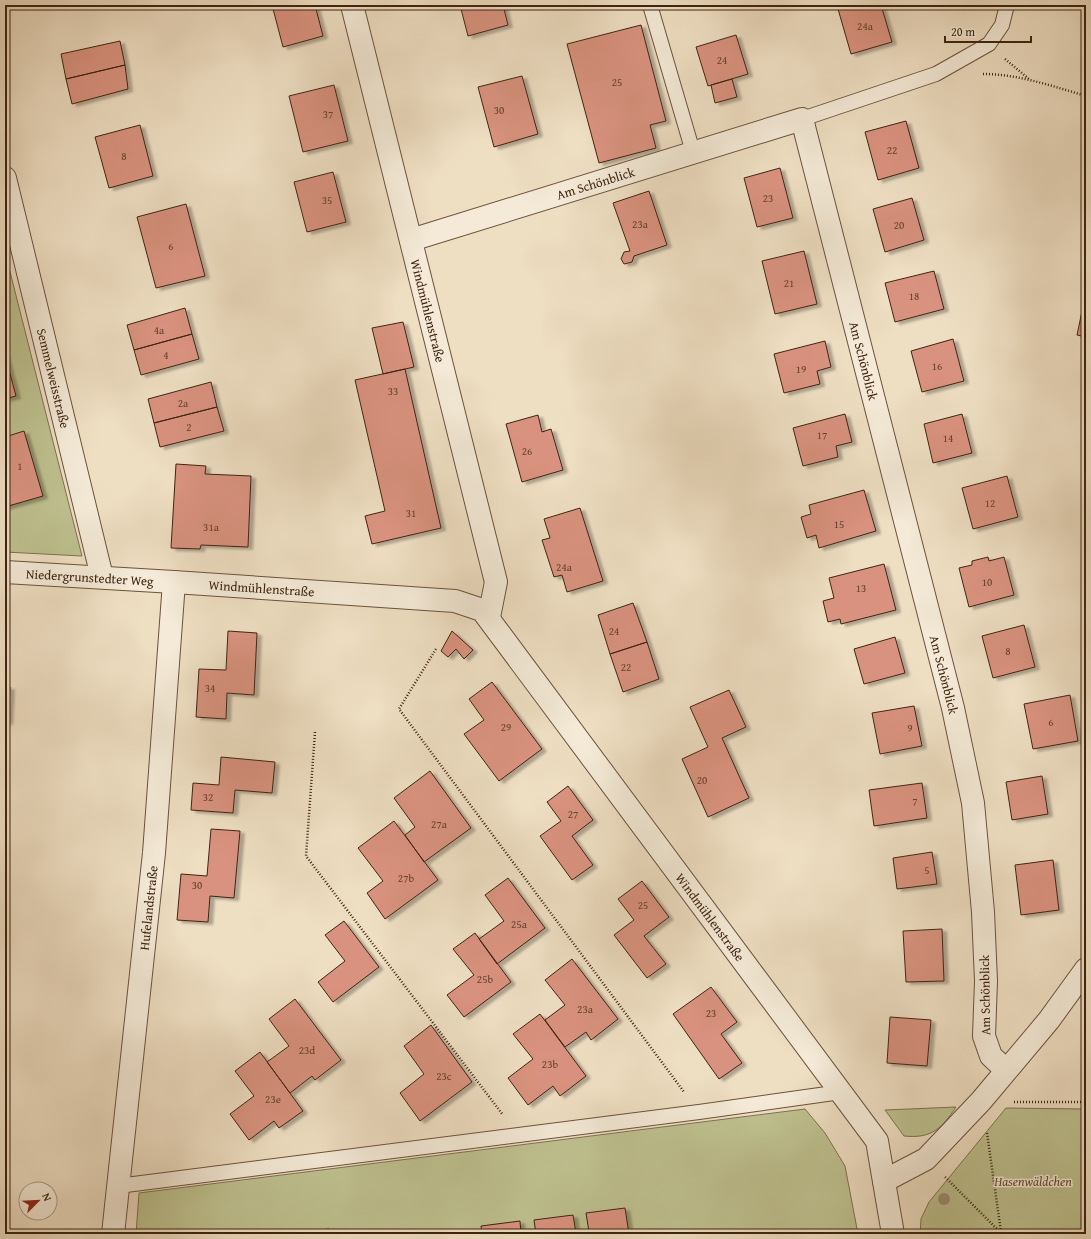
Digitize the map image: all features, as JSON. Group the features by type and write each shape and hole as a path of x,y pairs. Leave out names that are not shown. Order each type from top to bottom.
{"street":[{"name":"Windmühlenstraße","path":"352,5 496,582 489,617"},
{"name":"Am Schönblick","path":"411,240 802,119 954,715 972,804 981,897 986,981 984,1036 991,1056 1006,1070"},
{"name":"Semmelweisstraße","path":"5,178 102,578"},
{"name":"Niedergrunstedter Weg","path":"5,572 174,582"},
{"name":"Windmühlenstraße","path":"174,582 455,602 482,610 489,617 877,1141 893,1234"},
{"name":"Hufelandstraße","path":"113,1234 154,853 174,582"},
{"path":"884,1181 926,1158 981,1101 1049,1020 1086,969"}],"lane":[{"path":"650,5 693,152"},
{"name":"Am Schönblick","path":"802,119 936,74 989,44 1002,25 1007,5"},
{"path":"118,1186 699,1112 841,1092"}],"path":[{"path":"1003,57 1030,80"},
{"path":"980,74 994,74 1030,80 1086,96"},
{"path":"436,649 399,709 699,1112"},
{"path":"315,732 306,856 518,1135"},
{"path":"981,1101 1002,1233"},
{"path":"1022,1102 1086,1102"},
{"path":"926,1158 1002,1233"},
{"path":"1082,1234 1086,1227"}],"green space":[{"path":"5,252 82,556 5,552"},
{"path":"956,1107 941,1126 929,1134 922,1136 904,1136 885,1110"},
{"name":"Hasenwäldchen","path":"1006,1108 1086,1109 1086,1234 920,1234 921,1219 929,1202"},
{"path":"805,1109 825,1133 845,1166 858,1234 136,1234 139,1193"}],"building":[{"path":"272,5 315,5 323,36 283,47"},
{"path":"460,5 503,5 508,25 468,36"},
{"path":"852,5 881,5 892,42 851,54 838,9"},
{"path":"641,25 666,121 650,125 656,148 599,163 567,44"},
{"path":"736,35 748,74 708,86 696,47"},
{"path":"120,41 125,65 66,79 61,54"},
{"path":"125,65 128,89 72,104 66,79"},
{"path":"522,76 538,134 494,147 478,87"},
{"path":"732,79 737,97 715,103 711,85"},
{"path":"334,85 348,141 303,152 289,96"},
{"path":"906,121 919,168 878,180 865,132"},
{"path":"140,125 153,176 109,188 95,137"},
{"path":"780,168 793,218 757,227 744,178"},
{"path":"333,172 346,222 307,232 294,182"},
{"path":"649,191 667,245 634,256 632,262 624,264 621,259 624,252 630,251 613,203"},
{"path":"912,198 924,240 885,252 873,209"},
{"path":"186,204 205,276 156,288 137,217"},
{"path":"804,251 817,304 775,314 762,261"},
{"path":"934,271 944,309 895,322 885,283"},
{"path":"1086,292 1086,337 1077,335"},
{"path":"185,308 192,334 134,350 127,325"},
{"path":"403,322 414,367 383,374 372,328"},
{"path":"192,334 199,359 141,375 134,350"},
{"path":"953,339 964,381 922,392 911,351"},
{"path":"825,341 831,367 817,371 820,384 784,393 774,354"},
{"path":"5,355 16,396 5,399"},
{"path":"405,369 441,528 372,544 365,516 385,511 355,380"},
{"path":"211,382 217,407 154,423 148,399"},
{"path":"217,407 224,431 160,447 154,423"},
{"path":"845,414 852,442 836,446 838,457 803,466 793,428"},
{"path":"962,414 972,453 933,463 924,424"},
{"path":"538,415 542,432 551,429 563,470 522,482 506,424"},
{"path":"24,431 43,496 5,507 5,437"},
{"path":"176,464 206,466 205,474 251,476 248,547 201,545 200,549 171,548"},
{"path":"1007,476 1018,517 973,529 962,488"},
{"path":"864,490 876,531 819,548 816,535 807,538 801,517 811,514 809,505"},
{"path":"580,508 603,581 567,592 562,575 554,577 542,540 550,538 544,519"},
{"path":"988,557 989,561 1004,557 1014,595 969,607 959,568 972,565 972,561"},
{"path":"884,564 896,610 841,624 840,619 828,622 823,601 834,598 829,578"},
{"path":"633,603 647,642 610,654 598,615"},
{"path":"1024,625 1035,667 993,678 982,636"},
{"path":"228,631 257,633 254,695 227,693 226,719 196,717 199,669 226,670"},
{"path":"452,631 473,650 464,659 456,649 448,657 441,651"},
{"path":"895,637 905,673 864,684 854,649"},
{"path":"647,642 659,679 623,692 610,654"},
{"path":"492,682 542,749 499,781 464,734 484,720 469,699"},
{"path":"5,687 10,687 8,722 5,722"},
{"path":"729,690 746,727 722,738 749,798 708,817 682,759 708,747 690,707"},
{"path":"1070,695 1078,741 1033,749 1024,704"},
{"path":"914,706 922,746 880,754 872,713"},
{"path":"221,757 275,762 272,793 235,790 233,813 191,810 193,783 219,785"},
{"path":"430,771 471,828 424,862 405,835 415,827 394,798"},
{"path":"1042,776 1048,814 1012,820 1006,782"},
{"path":"922,783 927,818 874,826 869,790"},
{"path":"568,786 593,820 572,836 593,865 572,880 540,836 561,821 547,802"},
{"path":"394,821 438,880 385,919 367,893 383,881 358,848"},
{"path":"211,829 240,831 234,898 210,896 208,922 177,920 181,874 207,876"},
{"path":"932,852 937,884 897,889 893,858"},
{"path":"1053,860 1059,910 1021,915 1015,865"},
{"path":"508,878 545,928 497,964 479,939 504,921 485,895"},
{"path":"642,881 669,917 644,936 666,964 647,978 614,935 634,920 618,899"},
{"path":"344,921 379,967 333,1002 318,982 345,961 325,935"},
{"path":"942,929 944,981 906,982 903,931"},
{"path":"475,933 511,982 464,1017 447,995 474,975 453,949"},
{"path":"572,959 618,1019 591,1040 586,1032 565,1047 545,1020 565,1005 545,980"},
{"path":"711,987 737,1022 721,1034 742,1063 719,1079 673,1014"},
{"path":"295,999 341,1060 315,1080 312,1076 290,1093 267,1062 289,1046 269,1019"},
{"path":"540,1014 586,1076 560,1096 553,1086 528,1105 508,1078 533,1059 513,1034"},
{"path":"890,1017 931,1020 927,1066 887,1063"},
{"path":"431,1025 472,1082 420,1121 400,1093 424,1074 404,1046"},
{"path":"260,1052 303,1111 279,1128 274,1121 249,1140 230,1114 254,1096 235,1071"},
{"path":"625,1208 629,1234 536,1234 534,1220 573,1215 576,1233 589,1232 586,1213"},
{"path":"520,1221 521,1234 482,1234 481,1226"},
{"path":"329,1229 330,1234 289,1234"}]}
